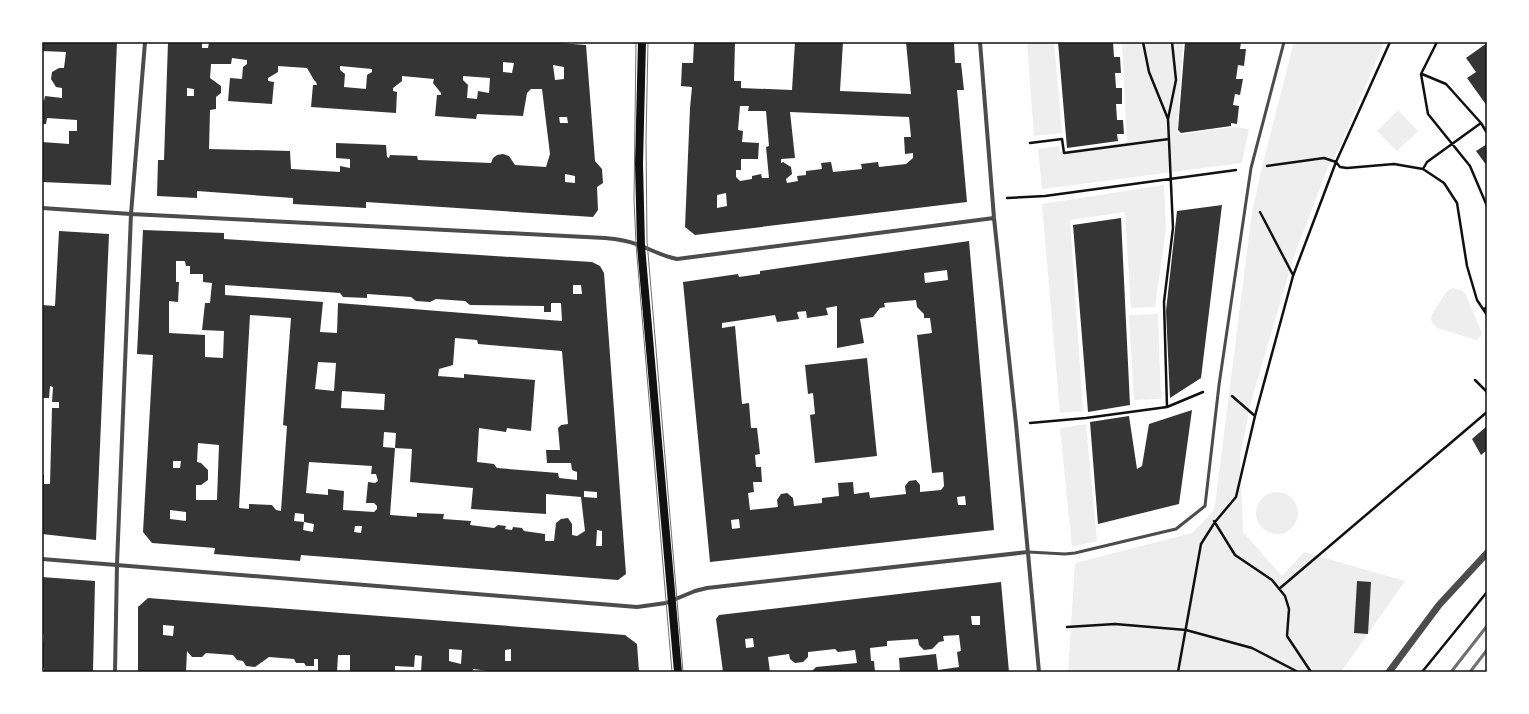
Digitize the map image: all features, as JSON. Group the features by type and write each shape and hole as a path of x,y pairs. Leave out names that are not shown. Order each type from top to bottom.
{"main road":[{"path":"642,42 639,164 641,246 678,672"}],"street":[{"path":"115,672 117,564 131,214 145,42"},
{"path":"980,42 992,198 1016,424 1039,672"},
{"path":"42,208 131,214 621,239 663,256 677,259 994,218"},
{"path":"42,558 637,607 650,606 707,588 1028,552"},
{"path":"1389,672 1439,605 1487,553"}],"lane":[{"path":"1028,552 1065,554 1075,553 1176,529 1205,506 1219,385 1251,168 1284,42"}],"path":[{"path":"1143,42 1149,72 1168,119"},
{"path":"1167,407 1164,302 1173,228 1168,119 1176,80 1172,42"},
{"path":"1178,672 1201,544 1215,522 1236,497 1293,276 1336,162 1390,42"},
{"path":"1437,42 1421,74 1428,114 1453,143 1470,166 1487,206"},
{"path":"1421,74 1446,84 1481,123 1487,133"},
{"path":"1423,168 1427,162 1481,123"},
{"path":"1030,143 1062,139 1064,153 1169,139"},
{"path":"992,198 1045,196 1324,158 1336,162 1340,167 1347,168 1394,164 1423,168 1444,182 1457,203 1467,266 1477,300 1487,315"},
{"path":"1248,188 1293,276"},
{"path":"1484,310 1487,306"},
{"path":"1475,380 1487,392"},
{"path":"1016,424 1086,418 1167,407 1219,385 1256,416"},
{"path":"1280,589 1487,412"},
{"path":"1205,506 1236,555 1272,580 1285,596 1289,610 1287,636 1311,672"},
{"path":"1422,672 1487,592"},
{"path":"1067,627 1115,624 1186,630 1252,648 1298,672"}],"shaded area":[{"path":"1027,42 1054,42 1062,133 1034,136"},
{"path":"1122,42 1183,42 1177,135 1233,127 1249,129 1242,163 1042,189 1038,149 1059,146 1060,152 1127,142"},
{"path":"1294,42 1384,42 1339,149 1328,167 1293,259 1251,402 1240,457 1243,532 1282,576 1304,552 1405,581 1341,672 1068,672 1075,563 1192,533 1212,513 1215,505 1252,212"},
{"path":"1398,110 1418,131 1397,151 1377,131"},
{"path":"1164,185 1166,229 1155,307 1131,308 1125,212 1070,220 1083,411 1060,413 1042,204"},
{"path":"1453,288 1463,291 1466,295 1482,335 1477,340 1437,328 1432,322 1432,314 1447,291"},
{"path":"1158,314 1161,399 1134,400 1129,315"},
{"path":"1086,424 1097,541 1072,547 1060,428"},
{"path":"1277,492 1292,498 1298,513 1292,528 1277,534 1262,528 1256,513 1262,498"}],"building":[{"path":"42,42 117,42 111,185 42,182 42,142 69,144 69,131 77,131 77,120 47,118 46,124 42,124 42,100 44,101 45,96 62,98 62,88 56,87 51,79 52,72 59,68 64,68 66,52 42,51"},
{"path":"168,42 202,42 202,48 208,48 209,42 546,42 586,45 595,161 602,169 603,183 597,187 598,210 593,217 366,202 366,208 293,204 293,198 197,191 197,198 157,196 158,160 164,160","holes":["232,58 247,60 247,64 243,67 242,79 230,78 228,101 272,104 274,82 268,81 268,78 278,72 278,66 307,68 317,85 313,85 311,107 396,113 397,92 393,91 393,88 402,81 402,76 434,79 433,83 441,93 441,95 437,95 435,116 476,119 477,114 523,116 527,93 531,89 542,89 550,154 546,167 515,165 509,156 503,154 497,155 493,158 491,163 418,160 417,156 390,155 389,158 387,157 386,145 336,143 336,158 350,159 350,168 340,166 340,172 291,169 290,151 209,149 210,110 216,109 216,97 221,93 221,86 210,78 211,64 231,64","503,62 514,63 512,73 503,72","553,65 564,67 564,79 555,80","340,66 372,69 372,72 367,75 366,89 344,87 345,74 340,70","463,76 490,78 489,93 478,91 477,99 467,98 468,85 463,80","187,88 194,89 194,96 187,96","559,117 567,117 568,123 560,123","565,174 575,176 575,183 565,182"]},
{"path":"694,42 735,42 734,81 741,81 741,88 792,90 795,42 843,42 840,91 911,94 906,42 954,42 955,63 961,63 964,90 957,90 967,202 695,235 685,227 692,87 681,86 682,63 693,63","holes":["740,106 749,106 748,111 766,111 769,146 766,147 769,178 762,178 761,174 752,176 752,179 740,181 736,177 736,170 741,170 741,159 758,159 759,143 742,142 743,131 738,130","790,112 909,117 911,137 904,137 905,154 913,153 913,158 906,164 879,167 878,162 861,164 862,169 833,172 831,162 821,163 822,169 806,171 806,175 797,176 798,181 787,183 786,179 792,174 791,167 783,162 781,163 781,159 795,158","726,193 727,206 717,208 717,195"]},
{"path":"1058,42 1113,42 1114,57 1120,57 1121,73 1115,73 1116,88 1122,88 1122,104 1116,104 1117,120 1123,120 1124,134 1117,134 1118,141 1067,148"},
{"path":"1185,42 1241,42 1240,49 1246,49 1244,66 1238,65 1236,79 1243,79 1240,95 1235,94 1233,105 1239,106 1237,124 1231,123 1231,126 1181,133 1178,130"},
{"path":"1487,43 1487,106 1467,78 1476,72 1466,58"},
{"path":"1487,144 1487,166 1476,151"},
{"path":"1222,205 1201,378 1170,398 1166,311 1177,211"},
{"path":"1121,218 1130,405 1088,412 1073,225"},
{"path":"143,230 224,233 224,239 592,262 600,266 604,273 626,574 618,580 301,555 300,561 214,554 215,548 152,543 143,532 153,355 137,354","holes":["176,261 185,261 186,266 190,266 190,274 203,274 203,282 212,283 210,303 205,303 202,330 224,331 223,358 205,357 205,335 169,333 169,301 178,302 179,282 176,282","225,285 340,293 343,297 367,298 367,294 411,297 416,301 430,302 436,299 465,301 470,305 544,306 544,312 551,312 551,303 561,303 562,321 338,303 337,333 320,332 323,302 225,295","573,285 581,285 582,294 573,294","250,315 291,318 283,425 287,426 281,511 276,510 272,505 249,504 249,509 239,508","455,338 477,340 478,344 562,351 568,424 561,425 558,428 560,450 546,450 547,463 571,463 572,470 577,472 577,480 559,478 558,473 497,468 494,464 477,462 479,428 506,432 507,428 531,431 535,380 464,374 464,378 438,376 439,369 453,365","318,362 336,363 334,391 315,389","342,391 385,394 384,410 341,408","384,432 396,433 395,448 383,447","198,443 219,445 217,500 196,500 196,485 201,485 208,480 208,470 201,463 197,462","395,448 412,449 410,482 473,488 471,509 546,514 546,494 581,497 585,531 577,536 572,535 572,524 568,518 561,519 556,523 554,541 545,541 545,534 524,531 522,528 513,527 512,530 505,529 506,526 498,525 494,528 470,525 471,521 443,519 444,514 417,513 417,517 390,515","173,461 181,461 180,468 173,468","309,462 372,466 371,474 376,474 378,481 375,483 368,482 366,503 374,503 377,506 377,509 374,512 343,510 344,491 328,489 328,495 306,493","584,491 597,492 597,498 584,497","170,510 186,512 186,521 170,519","295,513 304,514 304,522 294,521","304,522 314,524 313,532 303,530","355,526 362,526 361,533 354,532","597,530 602,531 602,546 596,546"]},
{"path":"59,231 109,234 96,540 42,534 42,475 44,475 44,484 50,484 52,408 59,408 59,402 52,402 53,387 50,386 49,398 42,398 42,305 55,306"},
{"path":"969,241 994,530 710,562 683,282 738,274 739,277 760,274 760,271","holes":["947,270 948,280 925,283 924,273","916,300 917,307 924,314 924,318 930,318 932,333 917,335 932,473 943,472 944,486 941,490 920,492 920,485 916,480 909,481 905,486 906,494 870,498 869,492 854,494 853,482 838,483 839,496 822,498 822,503 794,506 793,498 787,493 781,494 777,500 778,507 750,510 748,493 754,492 753,482 762,482 761,467 756,467 755,455 760,454 757,428 751,428 749,403 742,404 735,326 722,328 722,323 775,315 777,322 799,319 797,312 806,311 807,318 828,315 826,308 837,306 837,348 864,343 860,319 873,317 880,308 885,307 884,303","965,496 966,505 958,505 957,497","739,519 740,528 732,529 731,520"]},
{"path":"867,358 877,456 815,463 810,415 815,414 813,393 808,394 805,365"},
{"path":"1192,410 1179,504 1098,524 1090,422 1129,416 1137,469 1142,466 1149,424"},
{"path":"1487,426 1487,450 1481,455 1472,439"},
{"path":"42,577 95,581 93,672 44,672 44,668 42,668 42,643 44,635 42,633"},
{"path":"1357,581 1371,582 1368,634 1354,633"},
{"path":"1001,582 1009,672 900,672 899,658 936,654 938,670 959,667 957,652 961,651 959,635 943,636 944,641 939,642 932,649 924,650 919,645 918,639 887,641 887,646 870,648 871,661 874,661 875,672 811,672 816,667 857,663 855,650 838,652 835,649 808,652 808,657 803,662 795,663 790,659 789,654 768,657 770,672 723,672 716,619 719,615","holes":["971,616 980,616 980,625 972,625","753,638 754,647 746,648 745,639"]},
{"path":"148,598 625,635 637,644 639,672 495,672 473,669 473,672 421,672 422,656 415,655 414,667 395,666 395,672 350,672 350,655 338,655 337,672 318,672 318,659 314,659 314,666 306,666 304,663 296,663 294,659 269,657 255,667 246,666 243,661 237,660 233,655 206,653 202,657 192,657 187,651 186,672 138,672 138,607","holes":["163,625 174,626 173,636 163,635","449,649 462,650 461,664 449,661","511,649 511,661 505,661 505,650"]}],"tram line":[{"path":"636,42 634,199 636,244 672,672"},
{"path":"648,42 646,140 647,241 683,672"}],"railway":[{"path":"1451,672 1487,626"},
{"path":"1470,672 1487,650"}]}
